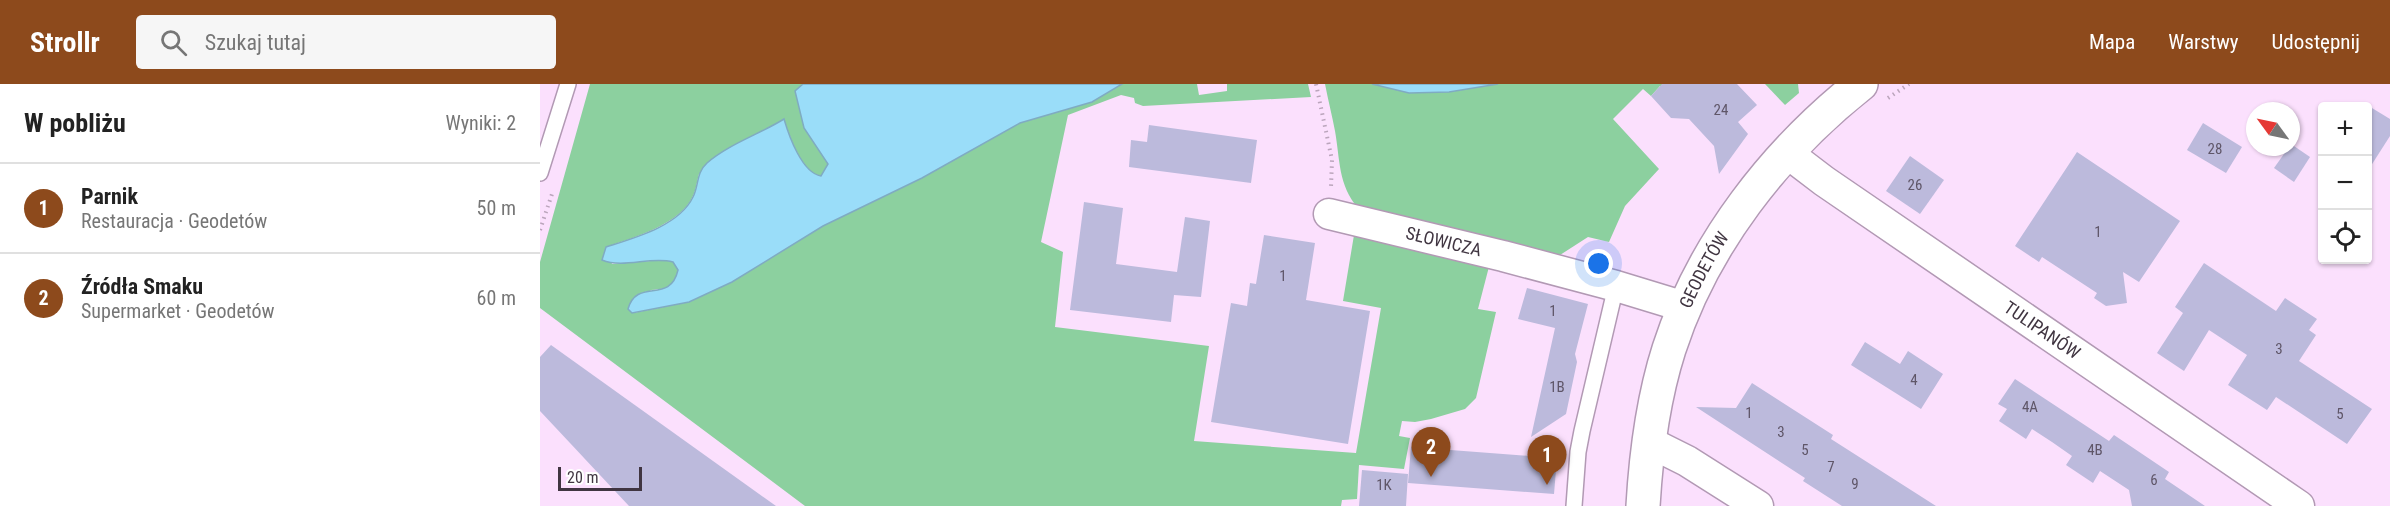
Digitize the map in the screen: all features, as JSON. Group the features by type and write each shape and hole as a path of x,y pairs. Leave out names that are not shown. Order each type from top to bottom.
{"street":[{"name":"GEODETÓW","path":"1643,506 1649,442 1662,375 1685,307 1709,258 1756,188 1786,152 1816,120 1861,84"},
{"name":"TULIPANÓW","path":"1786,152 1852,200 2300,506"},
{"name":"SŁOWICZA","path":"1329,214 1616,286 1685,307"},
{"path":"1649,442 1687,460 1758,506"}],"lane":[{"path":"540,173 568,84"},
{"path":"1574,506 1582,431 1616,286"}],"path":[{"path":"1316,84 1332,160 1329,214"}],"green space":[{"path":"590,84 803,84 795,91 828,164 821,176 808,168 798,153 784,120 699,174 693,196 678,215 655,229 606,247 612,264 664,260 673,262 678,270 672,284 666,288 651,290 633,313 689,302 732,282 823,226 922,178 1020,123 1092,102 1122,84 1197,84 1199,95 1227,91 1227,84 1308,84 1311,97 1143,106 1135,103 1134,98 1121,95 1068,115 1041,242 1063,252 1055,327 1209,346 1194,441 1356,453 1381,308 1343,301 1355,229 1491,259 1478,309 1496,312 1476,398 1465,409 1431,419 1415,422 1402,421 1399,436 1410,438 1404,469 1359,465 1357,499 1342,500 1341,506 805,506 540,308 540,262"},
{"path":"1325,84 1372,84 1409,93 1449,92 1498,84 1675,84 1667,93 1660,86 1651,96 1643,89 1613,119 1659,169 1625,206 1609,242 1588,237 1560,255 1358,208 1343,181"},
{"path":"1765,84 1798,84 1799,93 1785,105"}],"water":[{"path":"803,84 1122,84 1092,102 1020,123 922,178 823,226 732,282 689,302 632,313 628,309 638,294 668,286 674,280 678,270 673,262 655,260 619,263 602,260 606,247 655,230 677,216 693,197 703,167 716,156 784,119 802,161 814,173 821,176 828,164 804,128 795,91"},
{"path":"1372,84 1498,84 1449,92 1409,93"}],"building":[{"path":"1662,84 1737,84 1757,105 1738,122 1748,134 1719,174 1714,146 1689,119 1671,118 1651,96"},
{"path":"2372,108 2390,119 2390,136 2372,164"},
{"path":"2203,123 2242,147 2226,173 2187,150"},
{"path":"1149,125 1257,140 1251,183 1129,167 1131,140 1147,142"},
{"path":"2300,150 2310,157 2294,182 2274,168 2282,156 2300,156"},
{"path":"2077,152 2180,221 2139,282 2123,272 2127,303 2106,306 2094,298 2097,293 2042,257 2039,262 2015,246"},
{"path":"1910,156 1944,180 1920,214 1886,191"},
{"path":"1084,202 1123,208 1116,264 1177,272 1185,217 1210,221 1201,297 1174,295 1171,322 1070,310"},
{"path":"1264,235 1315,243 1306,300 1370,311 1348,444 1211,422 1231,303 1247,306 1250,283 1256,284"},
{"path":"2204,263 2276,311 2285,298 2317,319 2309,330 2316,335 2299,361 2372,409 2347,444 2276,397 2267,410 2228,385 2247,355 2209,330 2184,371 2157,353 2183,313 2175,307"},
{"path":"1527,288 1588,304 1575,354 1577,362 1566,414 1531,437 1555,328 1518,319"},
{"path":"1865,342 1900,364 1908,351 1943,374 1921,409 1851,365"},
{"path":"551,345 776,506 629,506 540,411 540,357"},
{"path":"2015,379 2109,441 2114,435 2169,472 2165,479 2205,506 2132,506 2129,490 2100,471 2093,483 2066,465 2072,456 2052,442 2032,429 2026,439 1999,421 2007,409 1998,404"},
{"path":"1752,383 1833,435 1831,439 1936,506 1842,506 1803,481 1805,478 1696,407 1736,408"},
{"path":"1411,447 1557,458 1554,494 1408,483"},
{"path":"1362,470 1408,474 1406,506 1359,506"}],"place":[{"name":"Źródła Smaku","path":"1431,477"},
{"name":"Parnik","path":"1547,485"}]}
